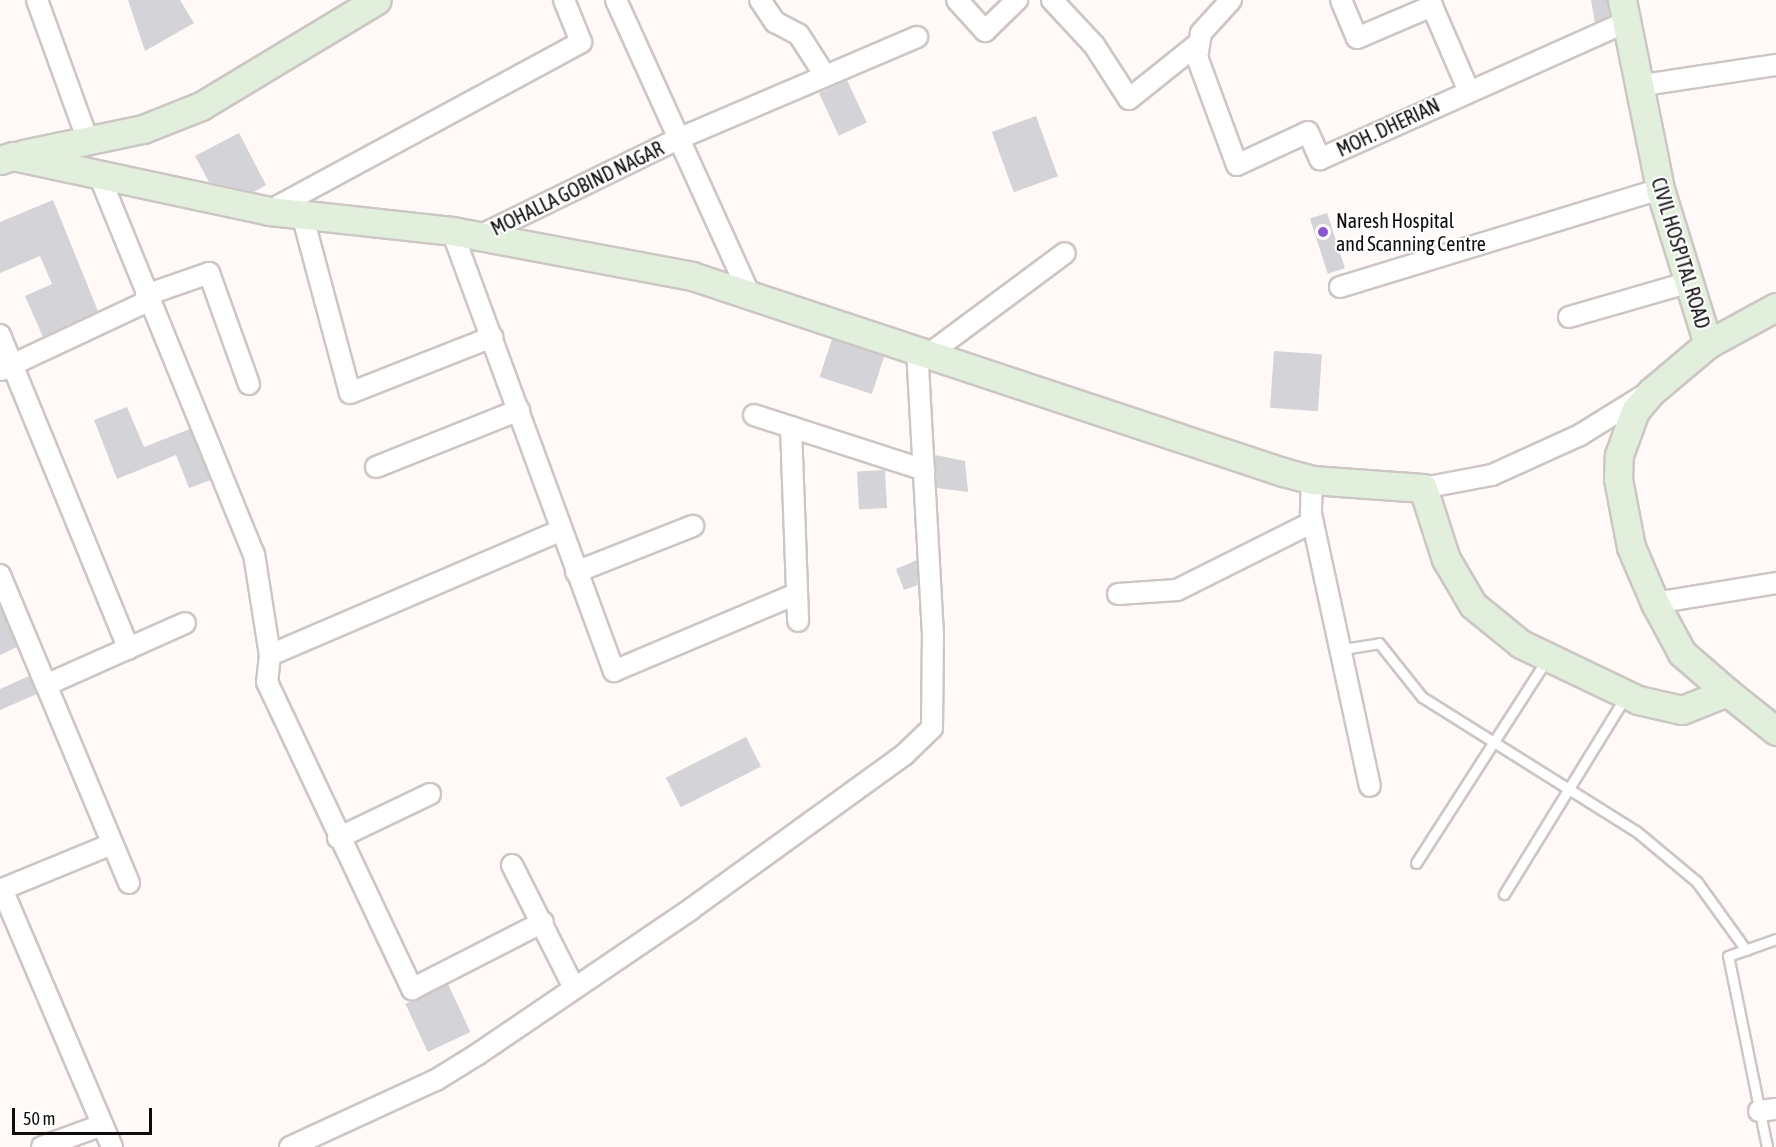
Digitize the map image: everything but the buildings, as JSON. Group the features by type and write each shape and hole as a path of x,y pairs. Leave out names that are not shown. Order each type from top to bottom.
{"street":[{"path":"37,0 88,141"},
{"path":"6,158 143,129 201,106 377,0"},
{"path":"269,211 581,42 564,0"},
{"name":"MOHALLA GOBIND NAGAR","path":"616,0 749,293"},
{"path":"760,0 775,22 799,35 824,74"},
{"path":"957,0 985,31 1017,0"},
{"path":"1052,0 1094,45 1129,99 1199,43 1201,33 1231,0"},
{"path":"1341,0 1357,38 1432,6 1468,90"},
{"name":"MOH. DHERIAN","path":"1199,43 1197,57 1237,165 1308,132 1320,159 1468,90 1624,11"},
{"name":"CIVIL HOSPITAL ROAD","path":"1624,11 1637,86 1660,189 1687,283 1708,344 1651,392 1626,434 1618,479 1631,547 1654,603 1682,653 1726,692 1775,730"},
{"path":"678,139 824,74 917,37"},
{"path":"1637,86 1776,65"},
{"name":"MOHALLA GOBIND NAGAR","path":"464,234 678,139"},
{"path":"6,158 269,211 464,234 619,260 749,293 923,353 1312,480 1423,488 1492,475 1580,435 1651,392"},
{"path":"99,175 146,298 254,554 270,655 267,682 338,838 412,989 543,922"},
{"path":"1340,287 1660,189"},
{"path":"302,214 350,393 492,337"},
{"path":"464,234 492,337 560,531 614,671 796,594"},
{"path":"923,353 1065,253"},
{"path":"6,367 146,298 209,273 249,384"},
{"path":"1569,317 1687,283"},
{"path":"1708,344 1776,307"},
{"path":"0,335 6,367 129,649"},
{"path":"290,1147 436,1080 574,988 894,762 932,728 924,470 923,353"},
{"path":"375,467 519,410"},
{"path":"754,415 924,470"},
{"path":"791,427 798,621"},
{"path":"1312,480 1313,522 1343,649 1370,786"},
{"path":"1423,488 1446,559 1473,605 1521,644 1626,694 1682,710 1726,692"},
{"path":"1118,594 1177,590 1313,522"},
{"path":"576,573 693,526"},
{"path":"270,655 560,531"},
{"path":"0,575 129,882"},
{"path":"1654,603 1776,583"},
{"path":"46,685 185,623"},
{"path":"338,838 430,794"},
{"path":"112,844 1,889 112,1147"},
{"path":"512,865 543,922 574,988"},
{"path":"42,1147 102,1125"}],"lane":[{"path":"1343,649 1379,643 1422,697 1492,746 1636,831 1697,882 1746,950"},
{"path":"1416,863 1548,657"},
{"path":"1504,894 1626,694"},
{"path":"1767,1147 1768,1110 1728,956 1776,939"}],"place":[{"name":"Naresh Hospital and Scanning Centre","path":"1323,232"}]}
